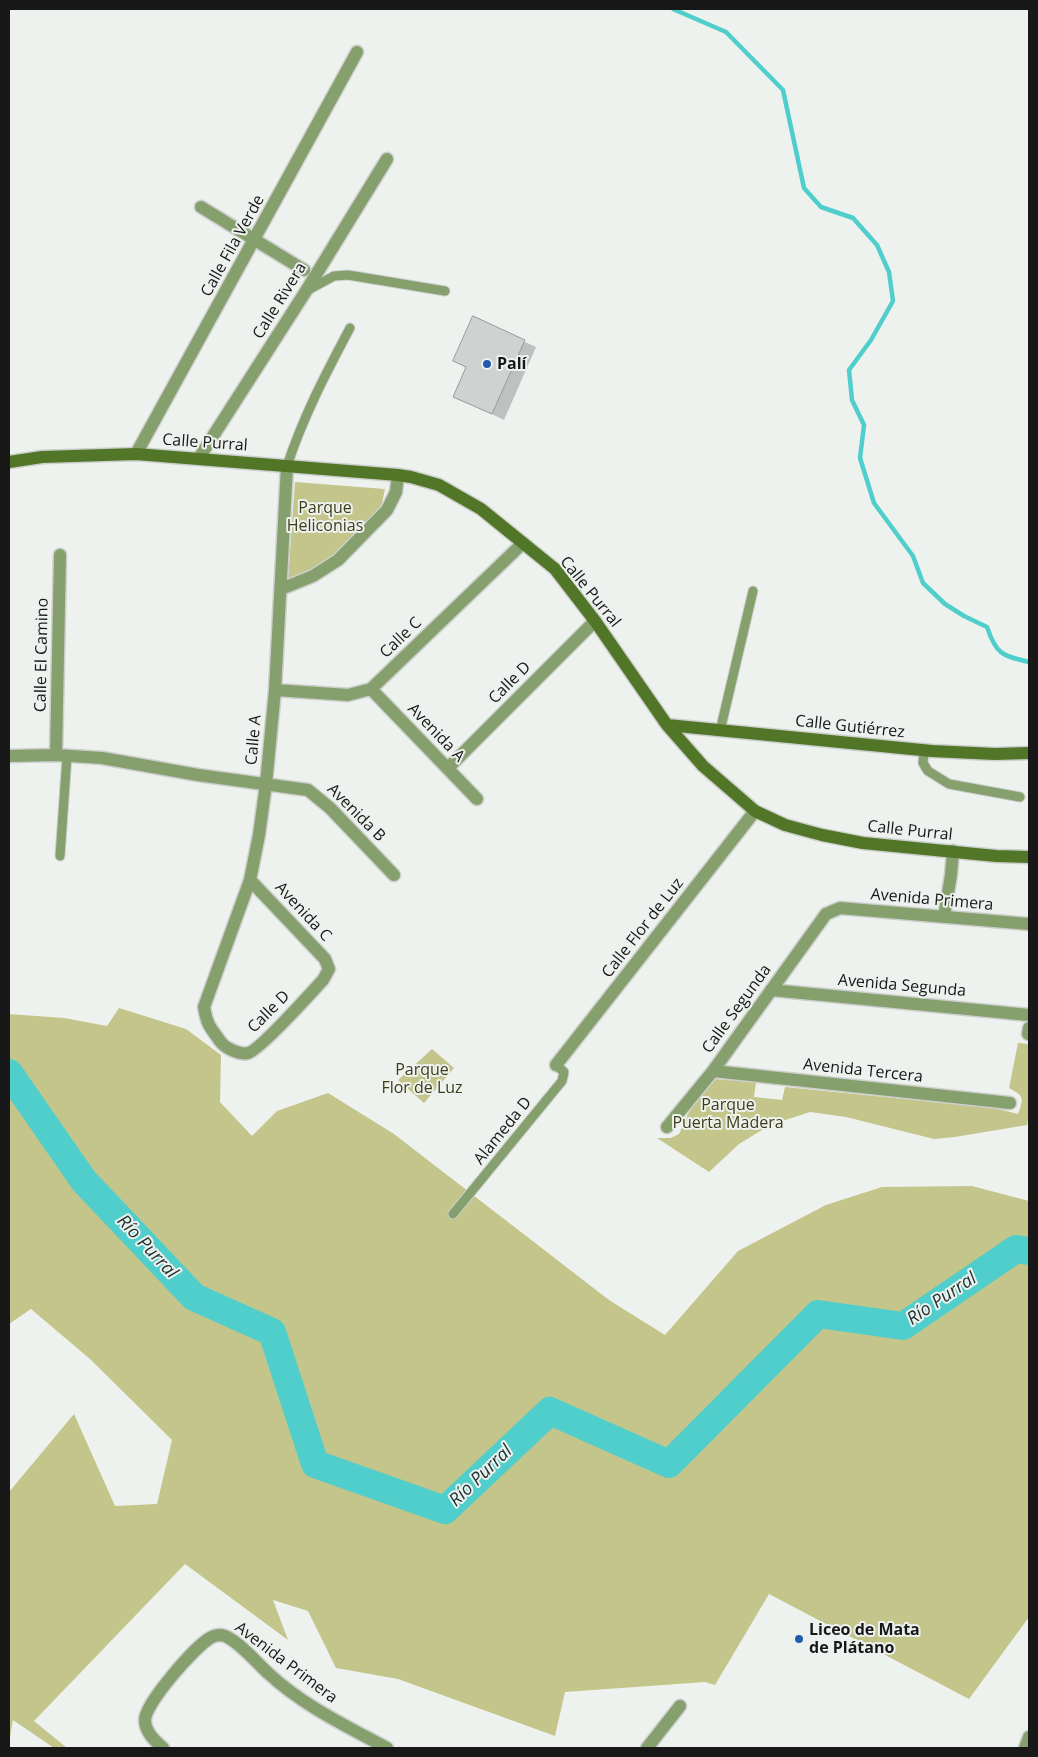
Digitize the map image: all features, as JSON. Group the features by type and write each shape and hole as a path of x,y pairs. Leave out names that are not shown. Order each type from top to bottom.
{"street":[{"name":"Calle Fila Verde","path":"136,454 356,52"},
{"name":"Calle Rivera","path":"199,458 306,291 387,159"},
{"path":"201,207 304,270"},
{"name":"Calle Purral","path":"9,462 42,457 136,454 412,476 439,485 480,509 555,569 595,621 667,725 703,766 755,811 785,824 822,835 863,843 996,856 1029,857"},
{"name":"Calle A","path":"249,1053 238,1052 224,1046 207,1023 204,1007 250,880 259,834 266,784 274,690 288,466"},
{"path":"281,589 313,576 338,560 387,510 396,492 398,475"},
{"name":"Calle C","path":"371,689 523,543"},
{"name":"Calle El Camino","path":"60,555 61,756"},
{"name":"Calle D","path":"448,768 595,621"},
{"path":"274,690 348,695 371,689"},
{"name":"Avenida A","path":"371,689 477,799"},
{"name":"Calle Gutiérrez","path":"667,725 924,750 995,754 1029,753"},
{"name":"Avenida B","path":"9,756 102,758 198,775 308,790 394,875"},
{"name":"Calle Flor de Luz","path":"556,1065 755,811"},
{"path":"944,917 953,851"},
{"name":"Avenida C","path":"250,880 325,959 329,969"},
{"name":"Avenida Primera","path":"832,910 840,908 1029,924"},
{"name":"Calle Segunda","path":"667,1127 712,1071 826,914 832,910"},
{"name":"Calle D","path":"249,1053 261,1044 323,980 329,969"},
{"name":"Avenida Segunda","path":"771,990 1029,1015"},
{"name":"Avenida Tercera","path":"712,1071 1010,1102"},
{"name":"Avenida Primera","path":"163,1748 155,1742 147,1729 145,1720 149,1706 159,1690 201,1645 217,1635 224,1635 233,1641 270,1675 316,1709 387,1748"},
{"path":"647,1748 680,1706"},
{"path":"1025,1748 1029,1737"}],"lane":[{"path":"306,291 334,276 348,275 446,290"},
{"path":"288,466 297,437 319,386 350,328"},
{"path":"720,731 752,591"},
{"path":"924,750 923,763 928,771 949,784 1020,797"},
{"path":"60,856 61,756"},
{"name":"Alameda D","path":"453,1214 562,1081 564,1072 556,1065"}],"green space":[{"name":"Parque Heliconias","path":"295,482 385,489 381,508 341,549 312,573 288,579"},
{"path":"119,1008 186,1029 221,1055 220,1102 252,1136 277,1111 328,1093 394,1134 609,1300 665,1335 738,1251 826,1205 882,1187 972,1186 1029,1201 1029,1617 969,1699 769,1594 715,1685 705,1682 565,1692 555,1736 398,1679 336,1668 308,1611 273,1600 288,1640 185,1564 34,1721 67,1748 54,1748 13,1720 9,1743 9,1492 74,1414 115,1506 157,1504 172,1440 90,1359 31,1309 9,1324 9,1014 64,1018 107,1026"},
{"name":"Parque Puerta Madera","path":"1018,1043 1029,1044 1029,1114 1027,1125 934,1139 846,1117 810,1112 770,1125 739,1144 709,1172 657,1138 671,1138 679,1134 690,1110 713,1079 756,1082 754,1097 782,1100 785,1087 994,1108 1018,1114 1022,1101 1021,1098 1018,1093 1009,1088"},
{"name":"Parque Flor de Luz","path":"432,1049 454,1068 424,1103 398,1080"}],"building":[{"name":"Palí","path":"473,316 525,340 492,414 453,397 466,367 453,361"}],"waterway":[{"path":"673,9 726,32 783,90 804,188 821,207 853,218 877,245 889,272 893,301 871,340 849,370 852,400 864,425 860,458 874,503 913,556 923,583 945,604 987,627 990,636 1001,652 1012,658 1029,662"},
{"name":"Río Purral","path":"9,1073 84,1181 194,1297 272,1332 315,1464 445,1510 550,1411 669,1464 818,1314 903,1326 1016,1249 1029,1251"}],"place":[{"name":"Palí","path":"487,364"},
{"name":"Liceo de Mata de Plátano","path":"799,1639"}]}
